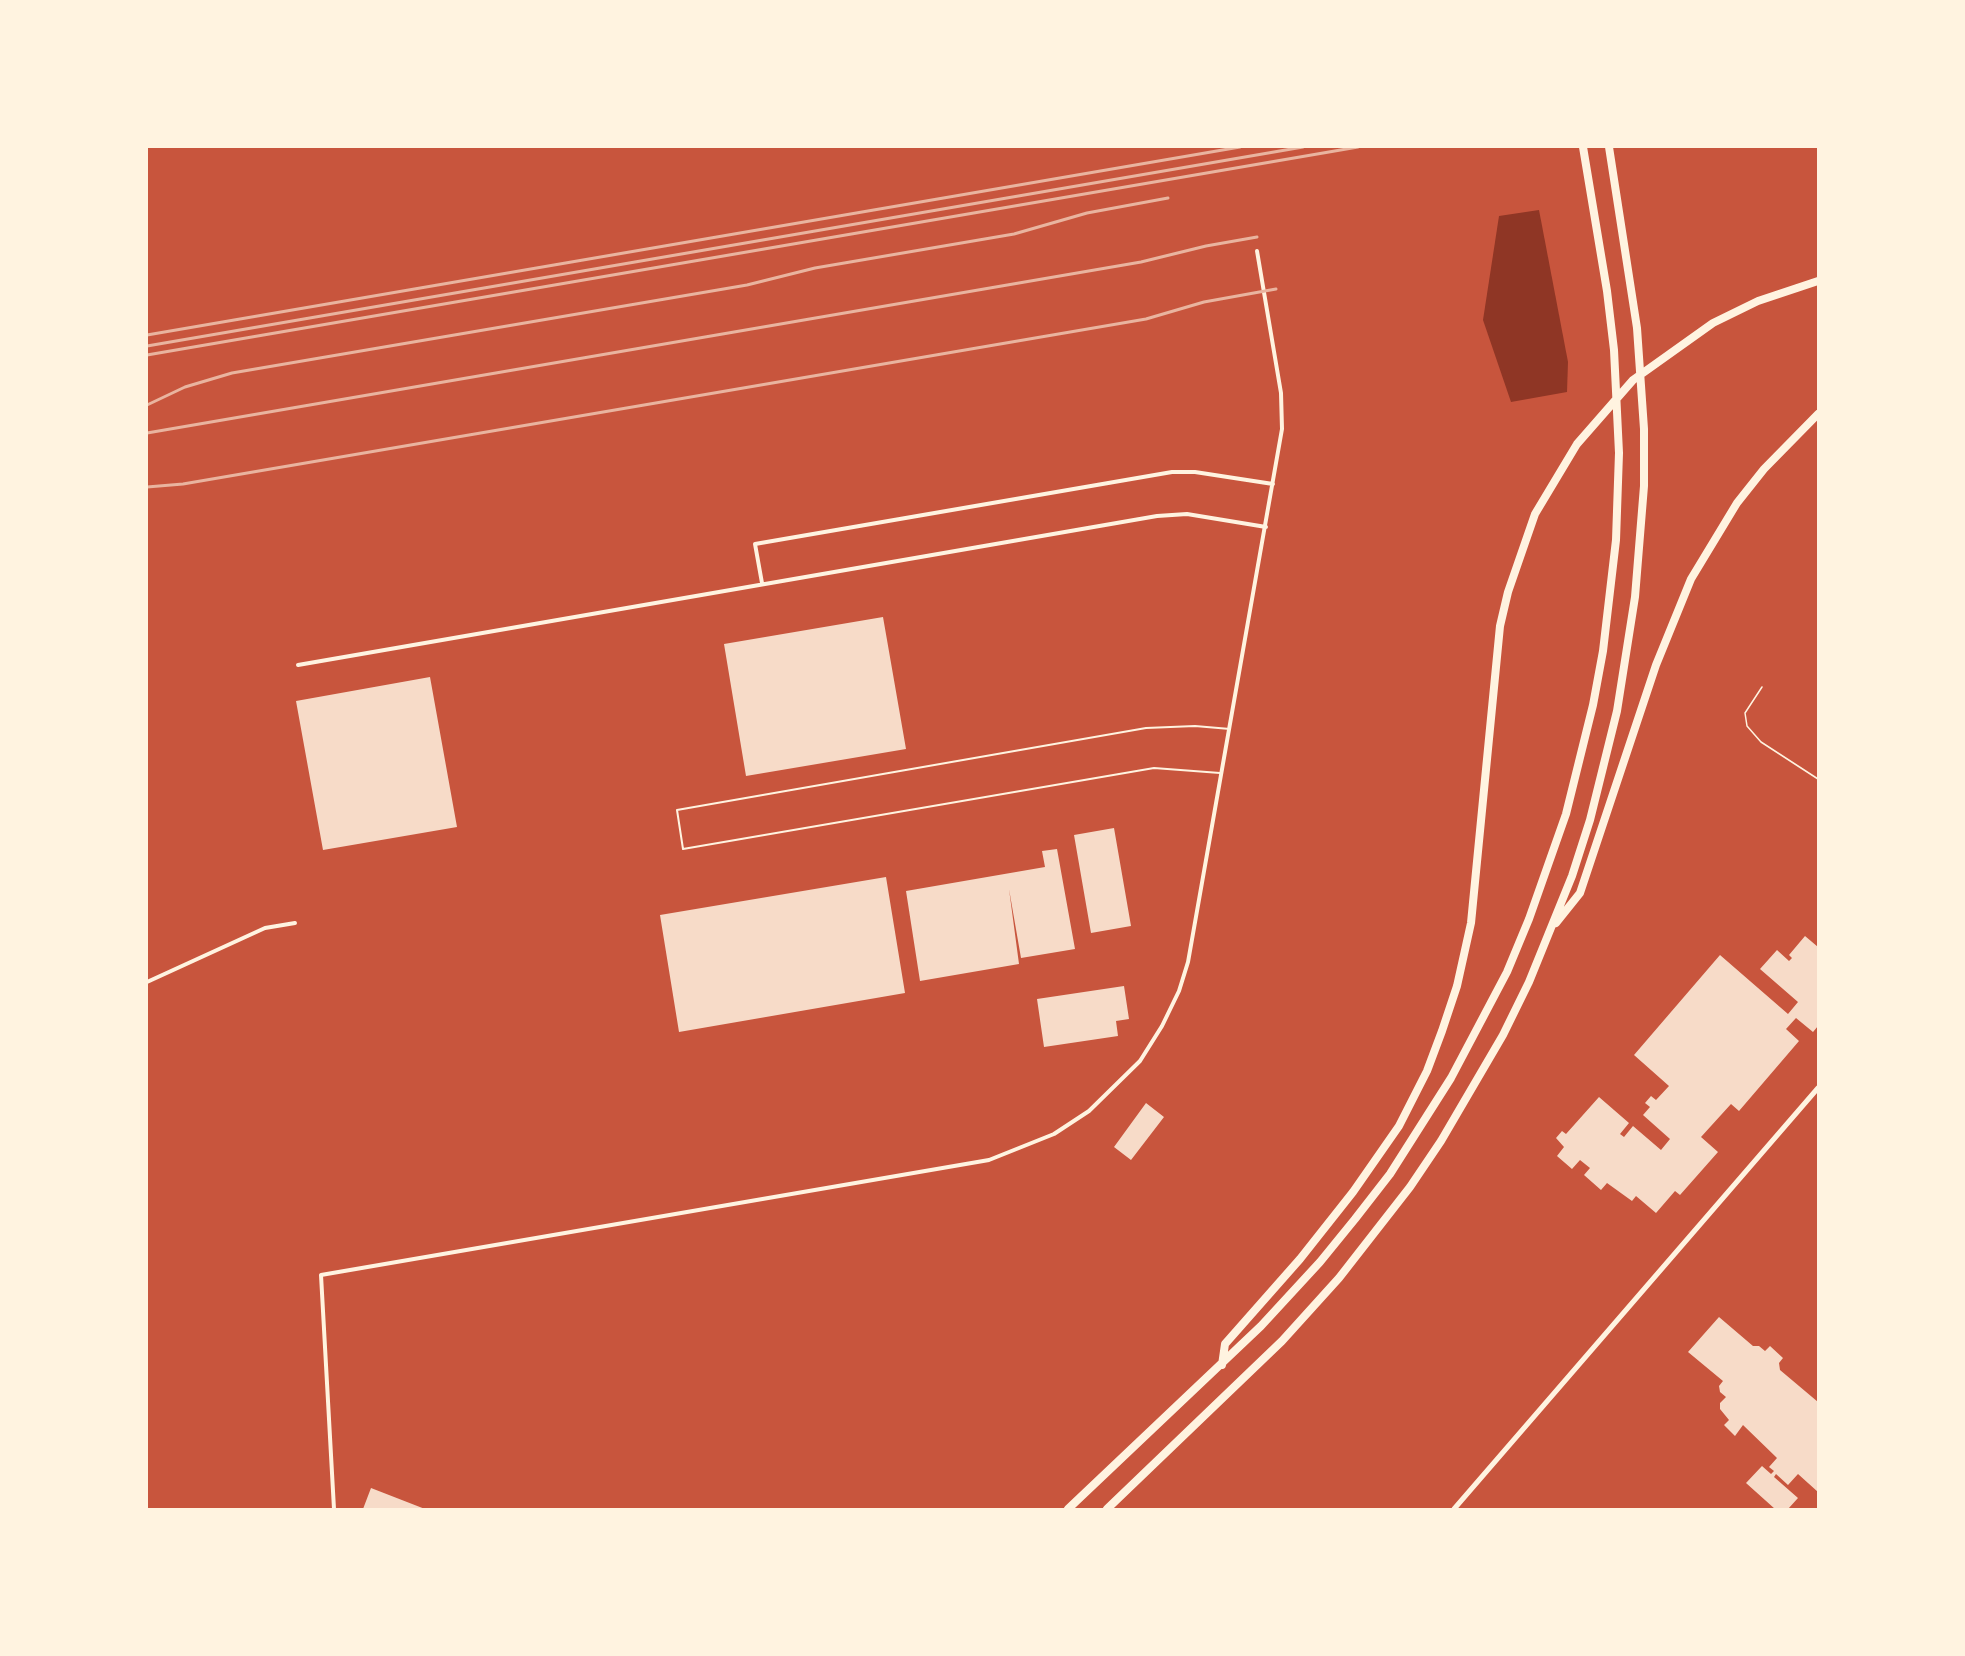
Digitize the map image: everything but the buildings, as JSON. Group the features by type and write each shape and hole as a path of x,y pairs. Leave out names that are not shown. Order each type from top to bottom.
{"highway":[{"path":"1068,1509 1222,1365 1320,1262 1390,1174 1451,1078 1507,972 1533,909 1566,814 1593,705 1611,595 1616,540 1619,453 1614,350 1604,269 1583,147"},
{"path":"1107,1509 1282,1341 1339,1278 1374,1234 1429,1159 1473,1089 1508,1024 1551,928 1590,820 1617,711 1638,565 1644,486 1644,429 1637,328 1609,147"},
{"path":"1222,1365 1225,1344 1300,1259 1353,1192 1399,1126 1427,1071 1442,1031 1457,986 1471,923 1500,626 1521,550 1535,514 1557,474 1600,416 1633,380 1666,354 1722,318 1758,302 1818,281"},
{"path":"1551,928 1580,893 1656,665 1691,579 1737,503 1764,469 1818,414"}],"street":[{"path":"334,1509 321,1275 956,1167 1008,1154 1054,1134 1089,1111 1140,1061 1162,1026 1179,991 1188,962 1273,484 1283,411 1257,251"},
{"path":"762,583 755,544 1172,472 1195,472 1273,484"},
{"path":"298,665 1157,516 1187,514 1266,527"},
{"path":"147,982 266,928 295,923"},
{"path":"1454,1509 1818,1088"}],"lane":[{"path":"1222,773 1154,768 683,849 677,810 1146,728 1195,726 1230,729"}],"path":[{"path":"1762,687 1745,713 1747,726 1761,742 1818,779"}],"shaded area":[{"path":"1539,210 1568,362 1567,392 1511,402 1483,320 1499,216"}],"railway":[{"path":"147,335 1240,147"},
{"path":"147,346 1303,147"},
{"path":"147,355 1358,147"},
{"path":"147,405 185,387 232,373 747,285 815,268 1014,234 1087,213 1168,198"},
{"path":"147,433 1141,262 1206,246 1257,237"},
{"path":"147,487 183,484 1146,319 1204,302 1276,289"}]}
